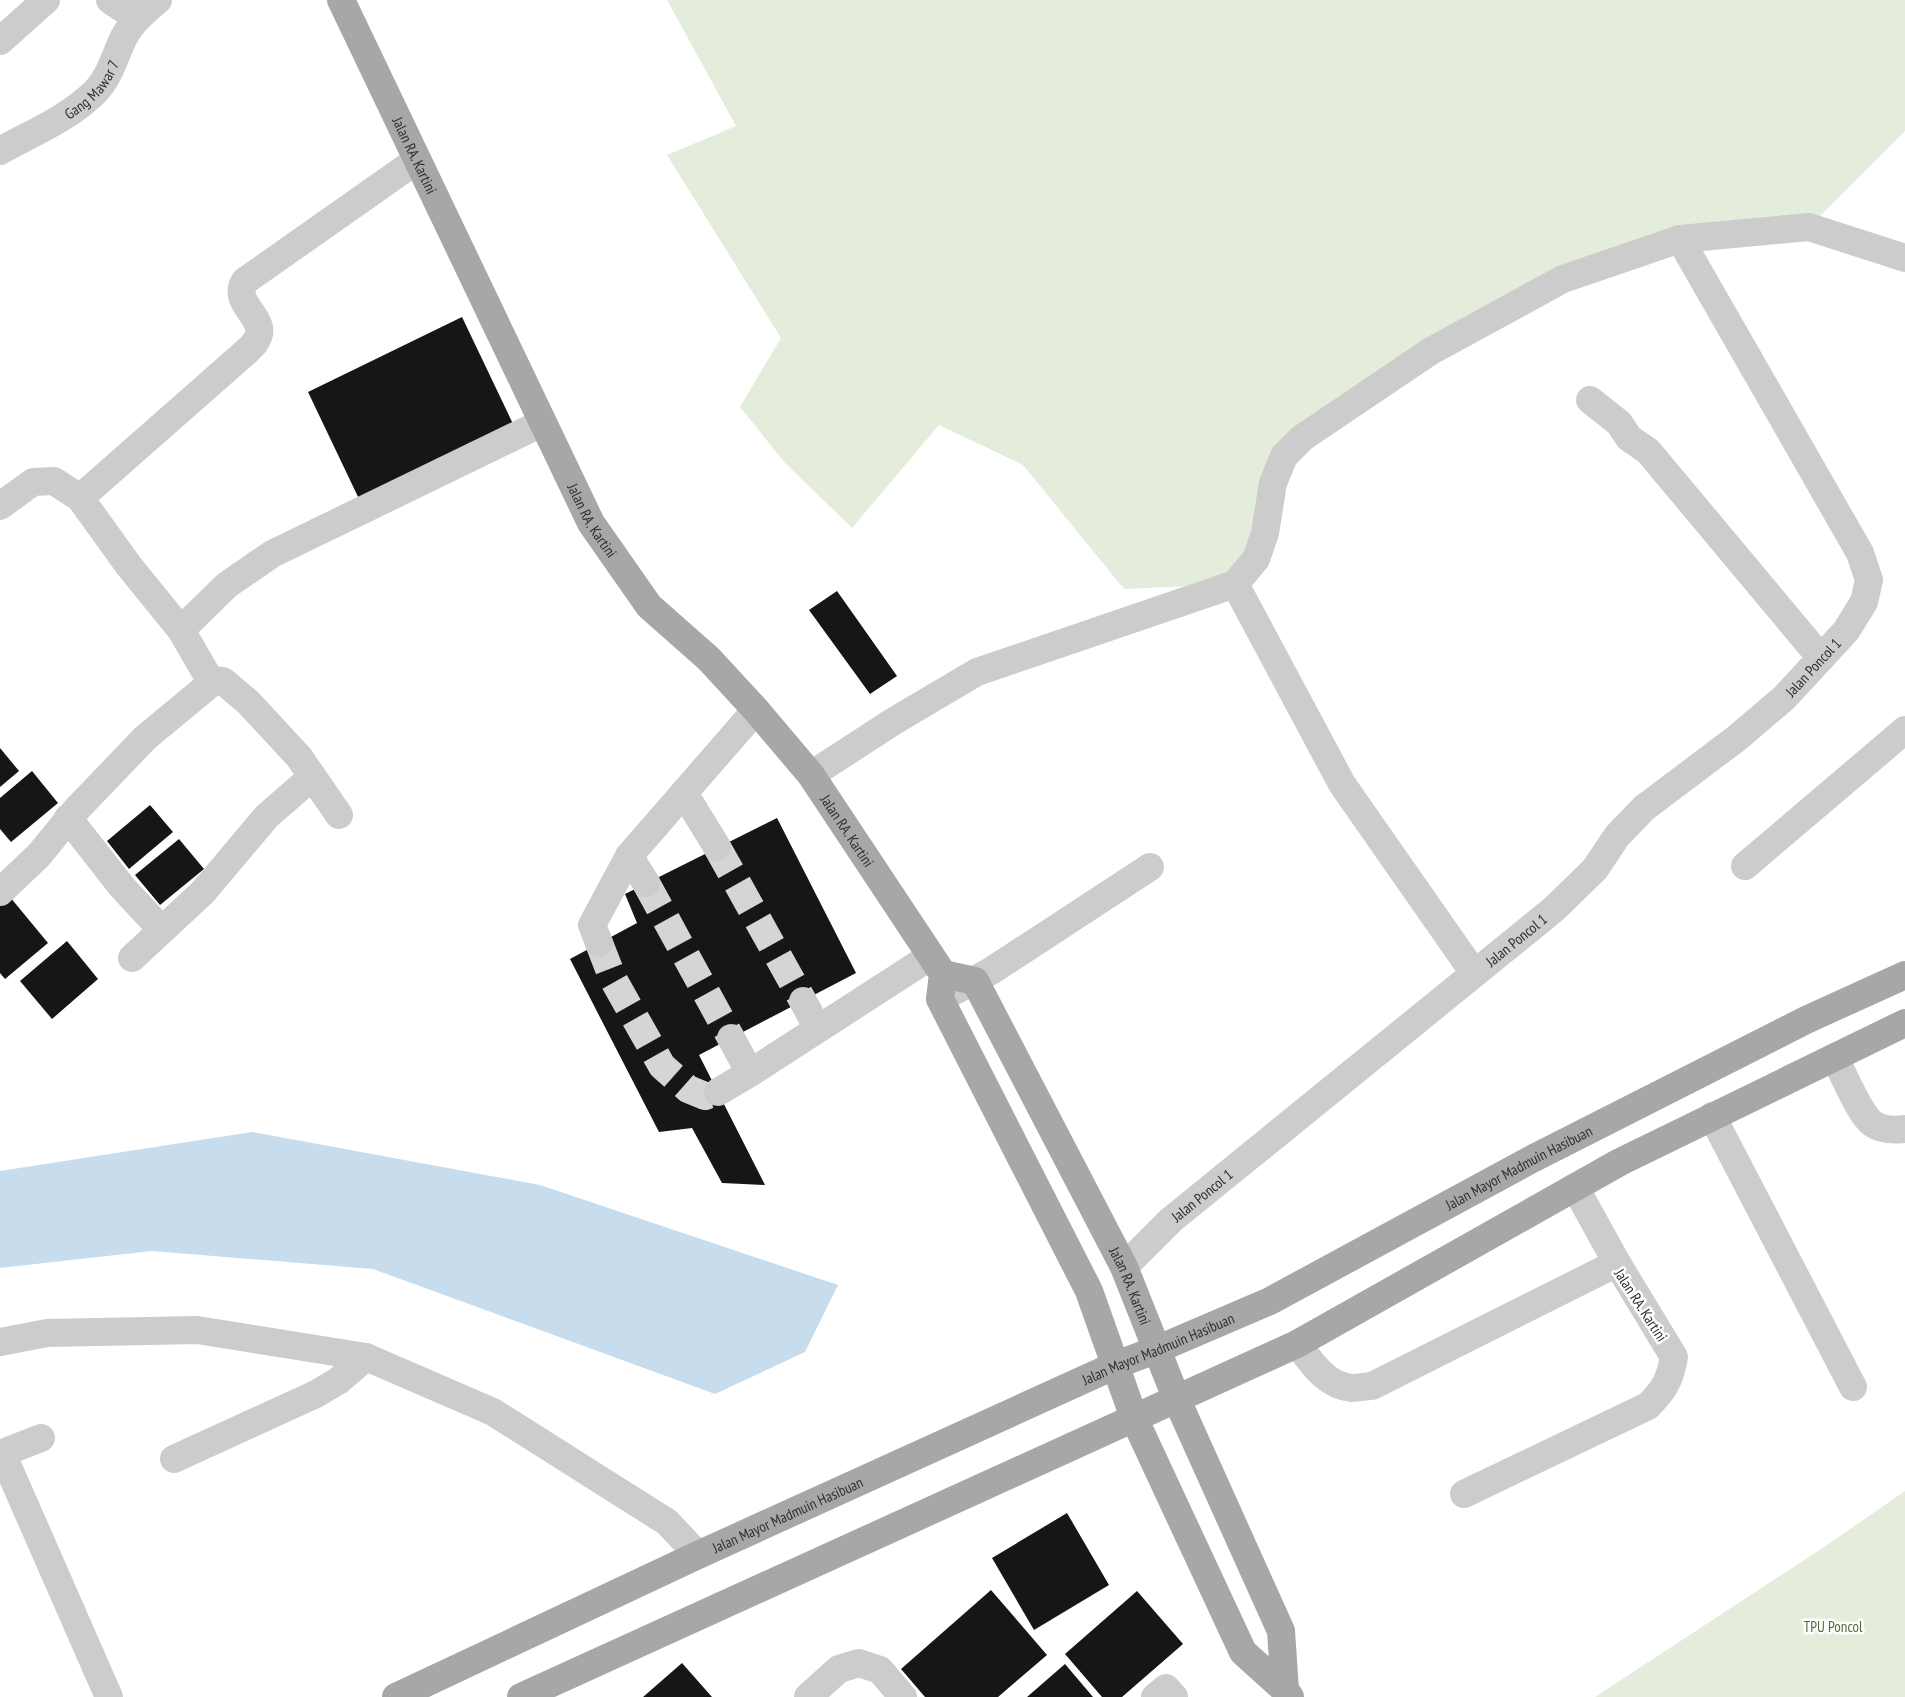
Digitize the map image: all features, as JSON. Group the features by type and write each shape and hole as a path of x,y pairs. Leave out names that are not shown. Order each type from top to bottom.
{"main road":[{"name":"Jalan RA. Kartini","path":"341,0 591,524 649,606 709,660 756,710 811,775 938,977 1090,1291 1134,1418 1243,1652 1281,1695"},
{"name":"Jalan Mayor Madmuin Hasibuan","path":"396,1697 698,1555 1116,1364 1158,1349 1270,1301 1532,1159 1806,1020 1905,975"},
{"path":"938,977 975,981"},
{"name":"Jalan RA. Kartini","path":"975,981 1124,1266 1177,1400 1282,1631 1281,1695"},
{"path":"521,1697 1297,1344 1620,1162 1905,1023"}],"street":[{"path":"0,41 46,0"},
{"path":"110,0 137,18"},
{"name":"Gang Mawar 7","path":"0,151 71,112 97,91 115,61 124,38 137,18 158,0"},
{"path":"80,498 246,352 258,339 259,330 256,322 240,294 241,287 245,281 417,160"},
{"path":"811,775 894,721 977,672 1235,584 1256,559 1265,533 1273,483 1284,456 1302,438 1431,351 1563,279 1680,239 1809,227 1905,258"},
{"name":"Jalan Poncol 1","path":"1124,1266 1171,1220 1474,972 1554,909 1595,868 1617,836 1644,808 1750,727 1784,698 1846,631 1864,602 1869,580 1860,553 1680,239"},
{"path":"1590,400 1619,424 1630,438 1648,450 1821,658"},
{"path":"181,630 227,586 272,554 542,423"},
{"path":"0,506 33,482 54,481 80,498 129,566 181,630 210,680 209,685 145,738 68,818 39,855 0,892"},
{"path":"1235,584 1342,784 1474,972"},
{"path":"210,680 223,681 248,702 299,757 339,815"},
{"path":"599,943 592,925 629,856 756,710"},
{"path":"1745,866 1905,730"},
{"path":"132,958 203,892 267,816 312,777"},
{"path":"684,793 717,848"},
{"path":"68,818 122,887 162,930"},
{"path":"629,856 646,883"},
{"path":"975,981 1150,867"},
{"path":"718,1092 818,1029 938,977"},
{"path":"803,1001 818,1029"},
{"path":"731,1038 750,1073"},
{"path":"1835,1057 1864,1117 1876,1126 1892,1130 1905,1128"},
{"path":"1712,1116 1853,1387"},
{"path":"1575,1187 1617,1263"},
{"name":"Jalan RA. Kartini","path":"1297,1344 1323,1376 1336,1384 1352,1388 1372,1386 1617,1263 1674,1358 1671,1374 1661,1393 1648,1406 1464,1494"},
{"path":"0,1342 47,1333 198,1330 366,1357 492,1412 667,1522 698,1555"},
{"path":"174,1459 316,1394 338,1381 366,1357"},
{"path":"42,1438 1,1453 109,1697"},
{"path":"808,1697 839,1669 859,1663 880,1670 903,1697"},
{"path":"1155,1697 1166,1688 1174,1697"}],"green space":[{"path":"667,0 1905,0 1905,131 1809,227 1680,239 1563,279 1302,438 1235,584 1124,589 1023,465 939,425 852,528 785,463 740,407 781,338 667,155 736,126"},
{"name":"TPU Poncol","path":"1905,1491 1905,1697 1595,1697 1824,1547"}],"water":[{"path":"252,1132 540,1185 838,1285 805,1352 715,1394 373,1269 152,1251 0,1268 0,1171"}],"building":[{"path":"462,317 514,426 360,501 308,392"},
{"path":"837,591 897,676 870,694 809,610"},
{"path":"0,748 19,771 0,787"},
{"path":"32,771 58,803 11,842 0,829 0,798"},
{"path":"150,805 173,832 129,869 107,841"},
{"path":"777,818 856,973 699,1055 765,1185 722,1183 692,1128 659,1132 570,959 637,923 625,894"},
{"path":"179,839 204,869 160,905 135,875"},
{"path":"10,897 48,943 5,979 0,973 0,906"},
{"path":"67,941 98,979 52,1019 20,981"},
{"path":"1067,1513 1109,1585 1034,1630 992,1558"},
{"path":"991,1590 1047,1655 998,1697 925,1697 901,1669"},
{"path":"1137,1591 1183,1644 1122,1697 1102,1697 1065,1654"},
{"path":"682,1663 712,1697 643,1697"},
{"path":"1065,1664 1093,1697 1027,1697"}],"tunnel":[{"path":"717,847 803,1001"},
{"path":"646,883 731,1038"},
{"path":"599,943 613,979 662,1066 688,1089 705,1096 718,1092"}]}
